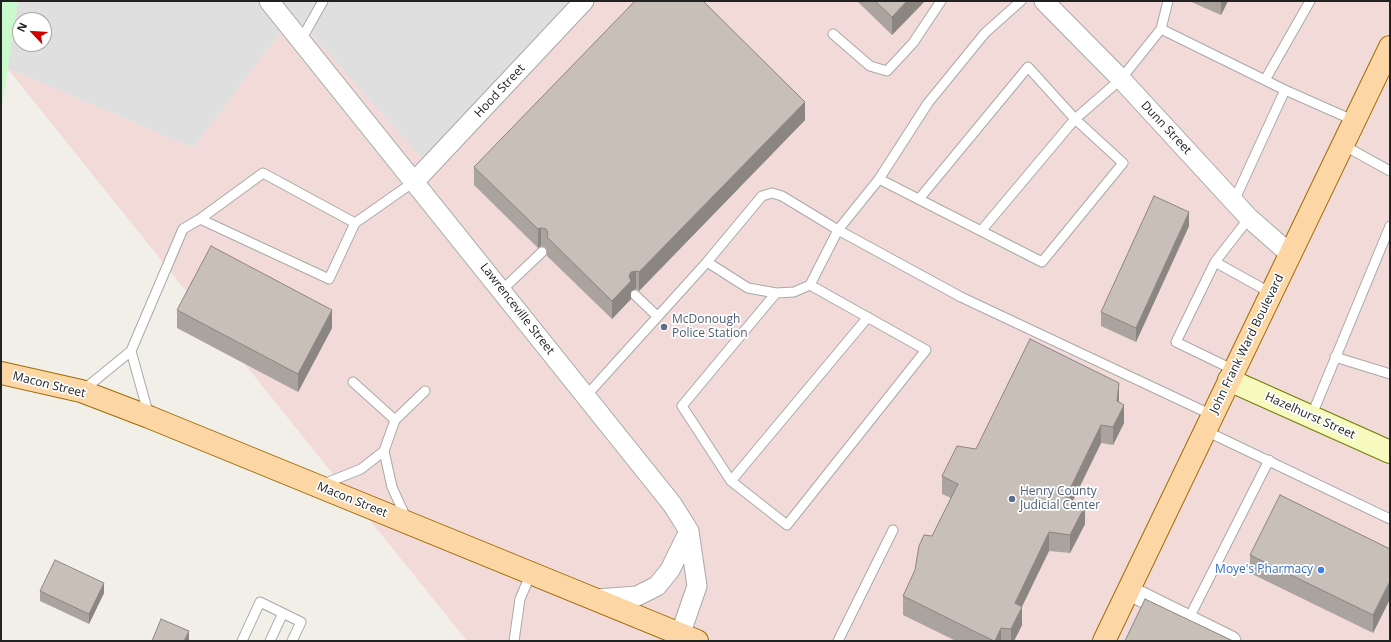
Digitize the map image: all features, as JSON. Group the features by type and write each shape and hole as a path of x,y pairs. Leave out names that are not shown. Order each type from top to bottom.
{"main road":[{"name":"John Frank Ward Boulevard","path":"1104,641 1390,47"},
{"name":"Macon Street","path":"1,373 81,391 149,417 686,638"},
{"name":"Hazelhurst Street","path":"1232,375 1311,417 1390,452"}],"street":[{"name":"Lawrenceville Street","path":"269,1 415,181 672,504 689,532 697,586 686,638"},
{"name":"Hood Street","path":"415,181 584,1"},
{"name":"Dunn Street","path":"1044,1 1121,79 1249,218 1290,254"},
{"path":"596,600 637,596 657,586 670,570 689,532"},
{"path":"1128,590 1231,641"}],"lane":[{"path":"301,40 323,1"},
{"path":"833,34 870,66 887,71 913,43 941,1"},
{"path":"707,262 748,288 776,293 794,292 810,285 838,230 879,179 928,103 985,33 1021,1"},
{"path":"981,231 1075,119 1121,79 1161,29 1168,1"},
{"path":"1265,80 1310,1"},
{"path":"1161,29 1285,90 1355,122"},
{"path":"879,179 1042,262 1123,163 1075,119 1028,68 919,199"},
{"path":"1234,201 1285,90"},
{"path":"1343,145 1390,171"},
{"path":"81,391 131,351 183,229 200,219 263,173 355,223"},
{"path":"200,219 329,279 355,223 415,181"},
{"path":"586,396 707,262 762,196 772,193 782,196 838,230 961,297 1209,423 1269,460 1390,520"},
{"path":"1232,375 1176,342 1215,262 1249,218"},
{"path":"1311,417 1390,226"},
{"path":"502,290 542,252"},
{"path":"1215,262 1271,294"},
{"path":"776,293 682,406 731,481 787,525 926,350 810,285"},
{"path":"636,295 657,316"},
{"path":"731,481 868,317"},
{"path":"131,351 149,417"},
{"path":"1335,357 1390,374"},
{"path":"353,382 395,420"},
{"path":"409,523 392,487 384,451 395,420 425,391"},
{"path":"317,486 361,469 384,451"},
{"path":"1188,620 1269,460"},
{"path":"838,641 893,530"},
{"path":"514,641 520,599 531,573"},
{"path":"242,641 260,602 301,622 292,641"},
{"path":"270,641 283,613"}],"shaded area":[{"path":"18,1 582,1 426,164 294,15 193,148 7,68 12,38 12,52 52,52 52,12 16,12"},
{"path":"582,1 1390,1 1390,641 467,641 7,68 193,148 294,15 426,163"}],"green space":[{"path":"1,1 18,1 16,12 12,12 12,41 1,113"}],"building":[{"path":"635,1 703,1 805,102 639,272 631,272 629,276 631,281 612,301 547,237 548,233 546,229 538,229 474,167"},
{"path":"875,1 907,1 892,17"},
{"path":"1154,196 1189,212 1136,328 1101,312"},
{"path":"211,246 332,310 298,374 177,310"},
{"name":"Henry County Judicial Center","path":"1030,339 1119,383 1117,401 1124,405 1113,427 1101,425 1066,497 1085,506 1070,535 1049,532 1015,603 1022,607 1011,629 1001,628 994,641 903,596 915,570 919,546 924,535 932,536 958,484 942,476 957,446 976,449"},
{"name":"Moye's Pharmacy","path":"1280,495 1390,549 1390,581 1373,615 1250,555"},
{"path":"55,560 104,583 89,614 40,591"},
{"path":"1145,599 1233,641 1125,641"},
{"path":"161,619 189,631 184,641 152,641"}],"place":[{"name":"McDonough Police Station","path":"664,327"},
{"name":"Henry County Judicial Center","path":"1012,499"},
{"name":"Moye's Pharmacy","path":"1321,570"}]}
